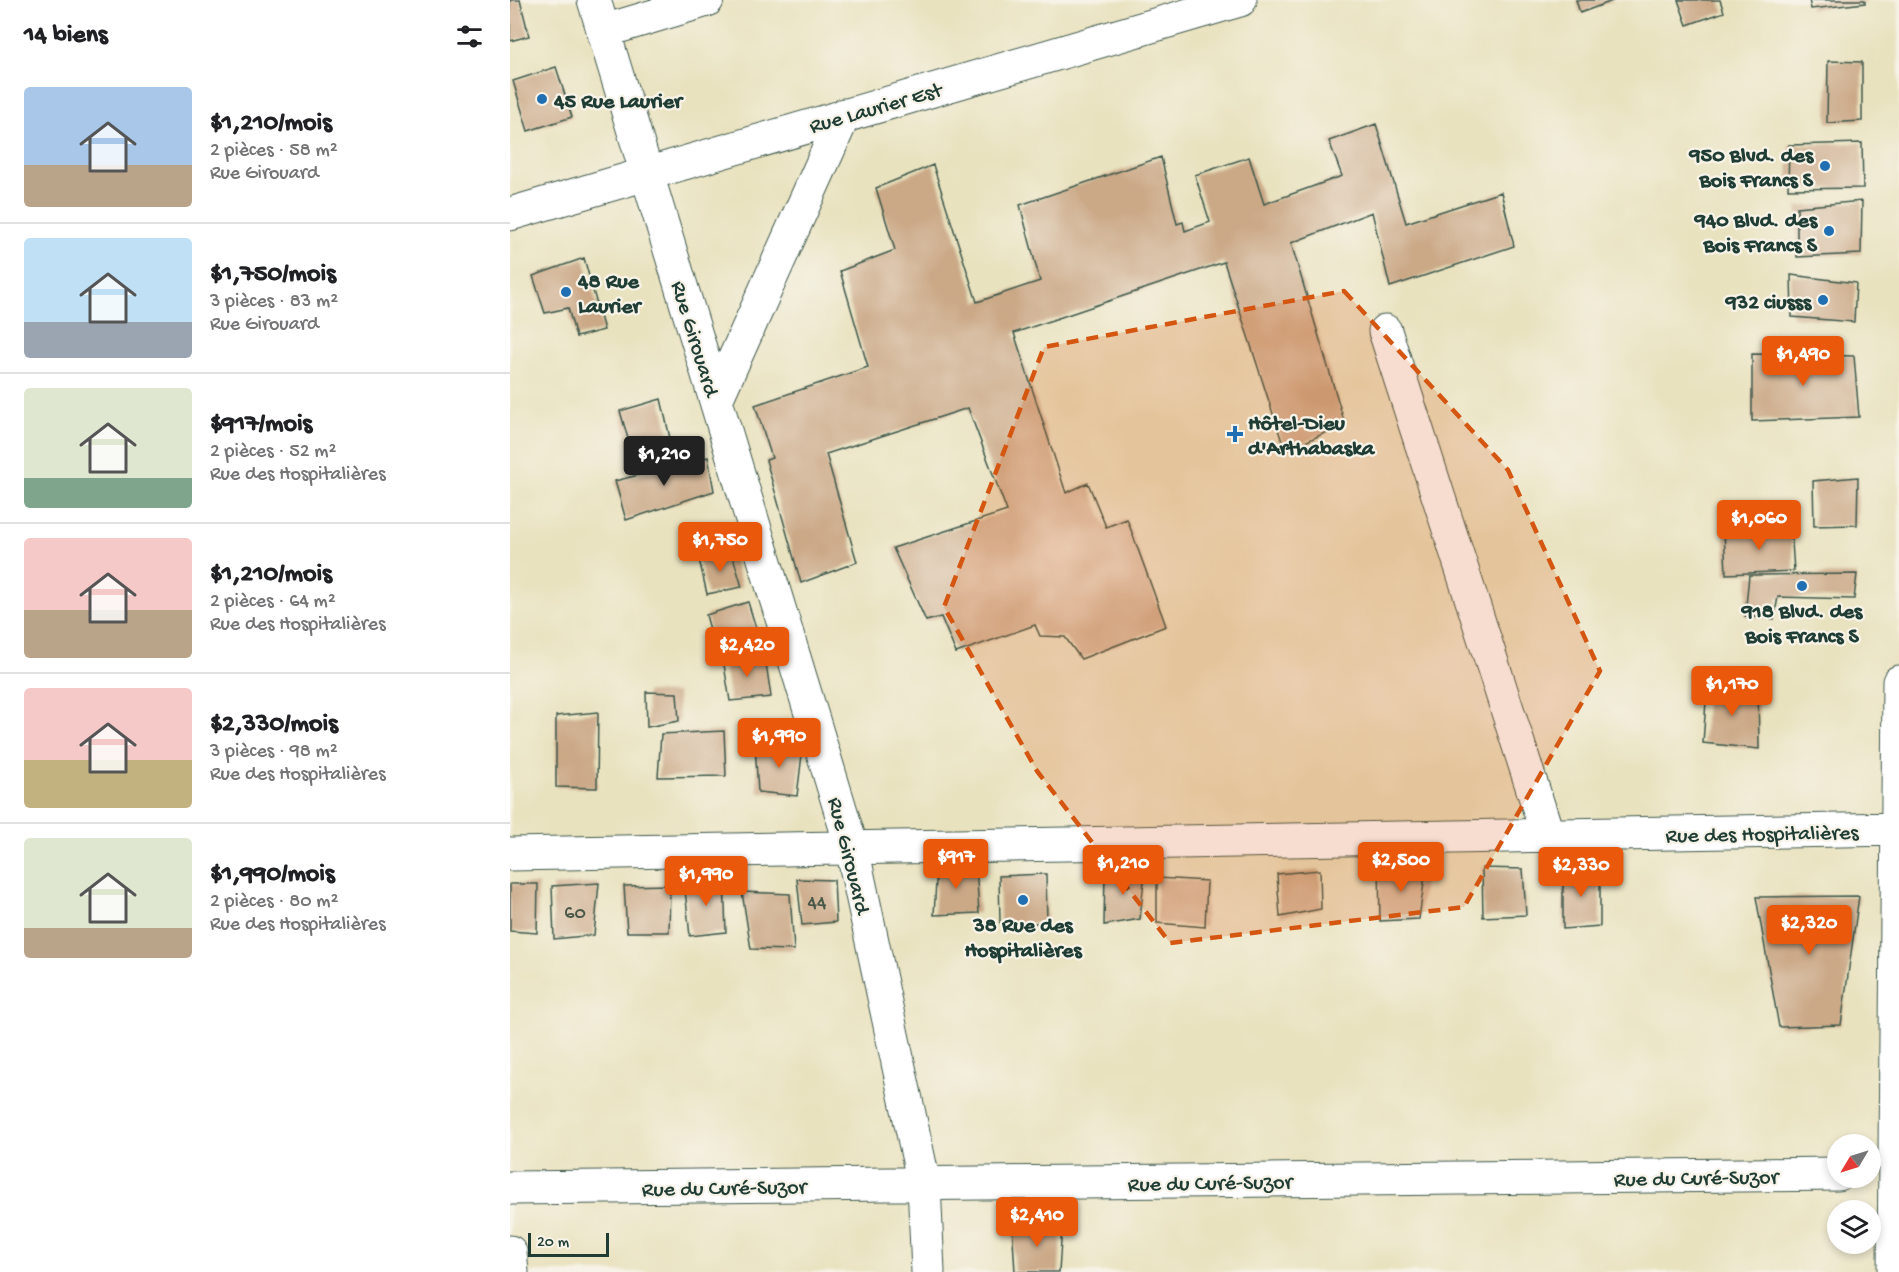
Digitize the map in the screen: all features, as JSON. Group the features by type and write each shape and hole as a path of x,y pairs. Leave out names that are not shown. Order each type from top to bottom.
{"street":[{"name":"Rue Girouard","path":"594,0 852,848 924,1184 928,1272"},
{"path":"604,31 707,0"},
{"name":"Rue Laurier Est","path":"510,214 1240,0"},
{"path":"716,400 844,115"},
{"path":"1385,332 1548,836"},
{"path":"1894,1272 1883,1174 1898,829 1899,682"},
{"name":"Rue des Hospitalières","path":"510,854 1898,829"},
{"name":"Rue du Curé-Suzor","path":"510,1188 1827,1174"},
{"path":"510,1252 512,1272"}],"highlighted area":[{"path":"1344,291 1508,470 1600,671 1464,907 1170,943 1037,771 944,607 1044,347"}],"building":[{"path":"510,0 520,0 529,36 510,41"},
{"path":"1576,0 1615,0 1580,13"},
{"path":"1678,0 1720,0 1724,12 1687,25"},
{"path":"1809,0 1865,0 1865,3 1811,9"},
{"path":"1828,61 1862,62 1862,121 1827,123"},
{"name":"45 Rue Laurier","path":"556,67 572,117 528,131 513,81"},
{"name":"Hôtel-Dieu d'Arthabaska","path":"1376,124 1406,223 1501,192 1514,246 1390,287 1372,212 1291,243 1345,424 1285,451 1224,262 1014,333 1066,493 1088,483 1106,527 1127,519 1166,626 1081,659 1065,637 1040,636 1035,625 956,653 941,617 926,621 893,548 1007,511 968,408 826,454 857,562 801,583 766,460 772,458 755,405 868,367 840,271 895,250 876,188 933,165 977,302 1040,281 1020,205 1161,157 1177,224 1183,222 1185,231 1210,222 1195,175 1249,157 1264,204 1342,176 1329,141"},
{"name":"950 Blvd. des Bois Francs S","path":"1862,143 1863,188 1788,189 1789,145"},
{"name":"940 Blvd. des Bois Francs S","path":"1862,201 1861,254 1797,257 1797,207"},
{"name":"48 Rue Laurier","path":"584,258 604,330 576,337 568,308 545,313 533,276"},
{"name":"932 ciusss","path":"1791,275 1856,283 1854,322 1792,317"},
{"path":"1752,354 1854,356 1859,417 1752,421"},
{"path":"661,399 670,438 631,449 620,411"},
{"path":"708,457 714,491 626,520 615,481"},
{"path":"1858,477 1857,525 1814,526 1813,481"},
{"path":"1791,527 1794,571 1726,574 1724,530"},
{"path":"731,550 742,587 707,594 699,559"},
{"name":"918 Blvd. des Bois Francs S","path":"1857,574 1854,599 1778,597 1774,619 1745,616 1749,575"},
{"path":"748,602 760,641 716,652 706,615"},
{"path":"765,656 771,697 730,701 723,659"},
{"path":"1758,686 1759,749 1703,743 1707,688"},
{"path":"646,692 677,693 679,721 647,727"},
{"path":"598,712 597,788 556,787 556,716"},
{"path":"724,731 726,776 658,777 661,734"},
{"path":"755,745 803,746 797,796 758,792"},
{"path":"937,865 976,865 979,913 934,915"},
{"path":"1379,866 1426,868 1419,919 1380,921"},
{"path":"1482,868 1523,869 1526,915 1483,917"},
{"path":"1563,868 1600,871 1600,926 1563,929"},
{"path":"1320,870 1321,909 1280,917 1277,874"},
{"path":"1145,871 1140,919 1104,925 1105,872"},
{"name":"38 Rue des Hospitalières","path":"1046,874 1047,923 1000,923 999,876"},
{"path":"1157,878 1207,881 1205,927 1157,923"},
{"path":"797,879 834,880 836,922 802,925"},
{"path":"724,880 726,932 690,936 684,881"},
{"path":"599,883 594,935 554,939 552,886"},
{"path":"510,884 538,884 537,933 510,931"},
{"path":"670,885 669,932 627,932 624,886"},
{"path":"742,892 790,894 794,950 751,949"},
{"path":"1859,896 1841,1025 1779,1027 1756,897"},
{"path":"1012,1223 1062,1226 1059,1272 1015,1272"}],"place":[{"name":"45 Rue Laurier","path":"542,99"},
{"name":"950 Blvd. des Bois Francs S","path":"1825,166"},
{"name":"940 Blvd. des Bois Francs S","path":"1829,231"},
{"name":"48 Rue Laurier","path":"566,292"},
{"name":"932 ciusss","path":"1823,300"},
{"name":"Hôtel-Dieu d'Arthabaska","path":"1235,434"},
{"name":"918 Blvd. des Bois Francs S","path":"1802,586"},
{"name":"38 Rue des Hospitalières","path":"1023,900"}]}
